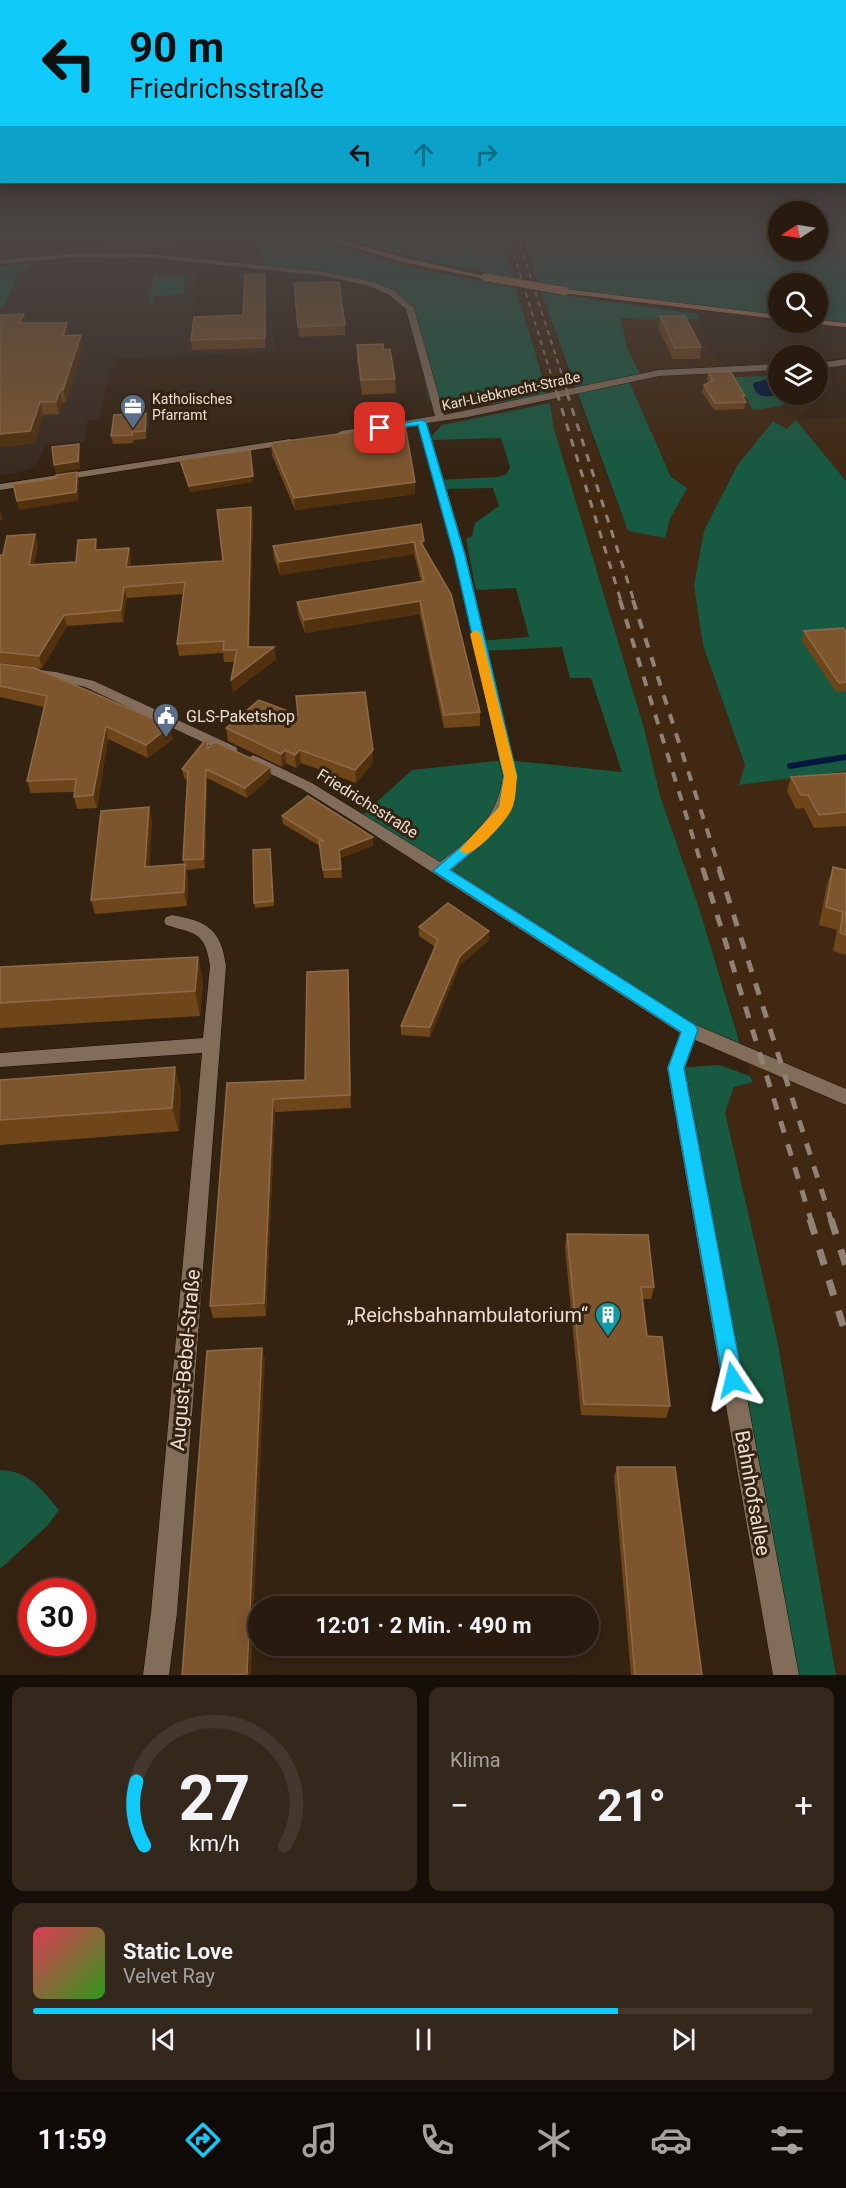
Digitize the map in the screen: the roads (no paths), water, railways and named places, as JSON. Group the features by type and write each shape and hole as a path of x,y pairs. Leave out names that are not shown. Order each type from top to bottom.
{"main road":[{"path":"747,313 768,316"},
{"path":"828,323 846,325"}],"street":[{"path":"411,313 440,419"},
{"path":"828,365 846,362"},
{"name":"Karl-Liebknecht-Straße","path":"333,435 440,419 659,373 768,368"},
{"path":"422,422 460,555 510,776 506,808 482,836 440,871"},
{"path":"0,487 298,441"},
{"name":"Friedrichsstraße","path":"0,669 56,676 89,684 307,786 690,1030 846,1097"},
{"name":"August-Bebel-Straße","path":"156,1675 164,1613 218,966 216,944 208,934 191,924 172,921"},
{"name":"Bahnhofsallee","path":"690,1030 676,1068 786,1675"},
{"path":"0,1060 213,1045"}],"water":[{"path":"768,379 768,396 758,394 753,383"}],"waterway":[{"path":"790,766 846,757"}],"railway":[{"path":"532,313 557,394"},
{"path":"542,313 568,394"},
{"path":"557,393 621,601"},
{"path":"567,393 634,601"},
{"path":"620,600 703,870"},
{"path":"633,600 720,870"},
{"path":"703,869 811,1220"},
{"path":"719,869 831,1220"},
{"path":"810,1219 846,1335"},
{"path":"831,1219 846,1266"}],"place":[{"name":"Katholisches Pfarramt","path":"133,430"},
{"name":"GLS-Paketshop","path":"166,739"},
{"name":"„Reichsbahnambulatorium“","path":"608,1338"}]}
